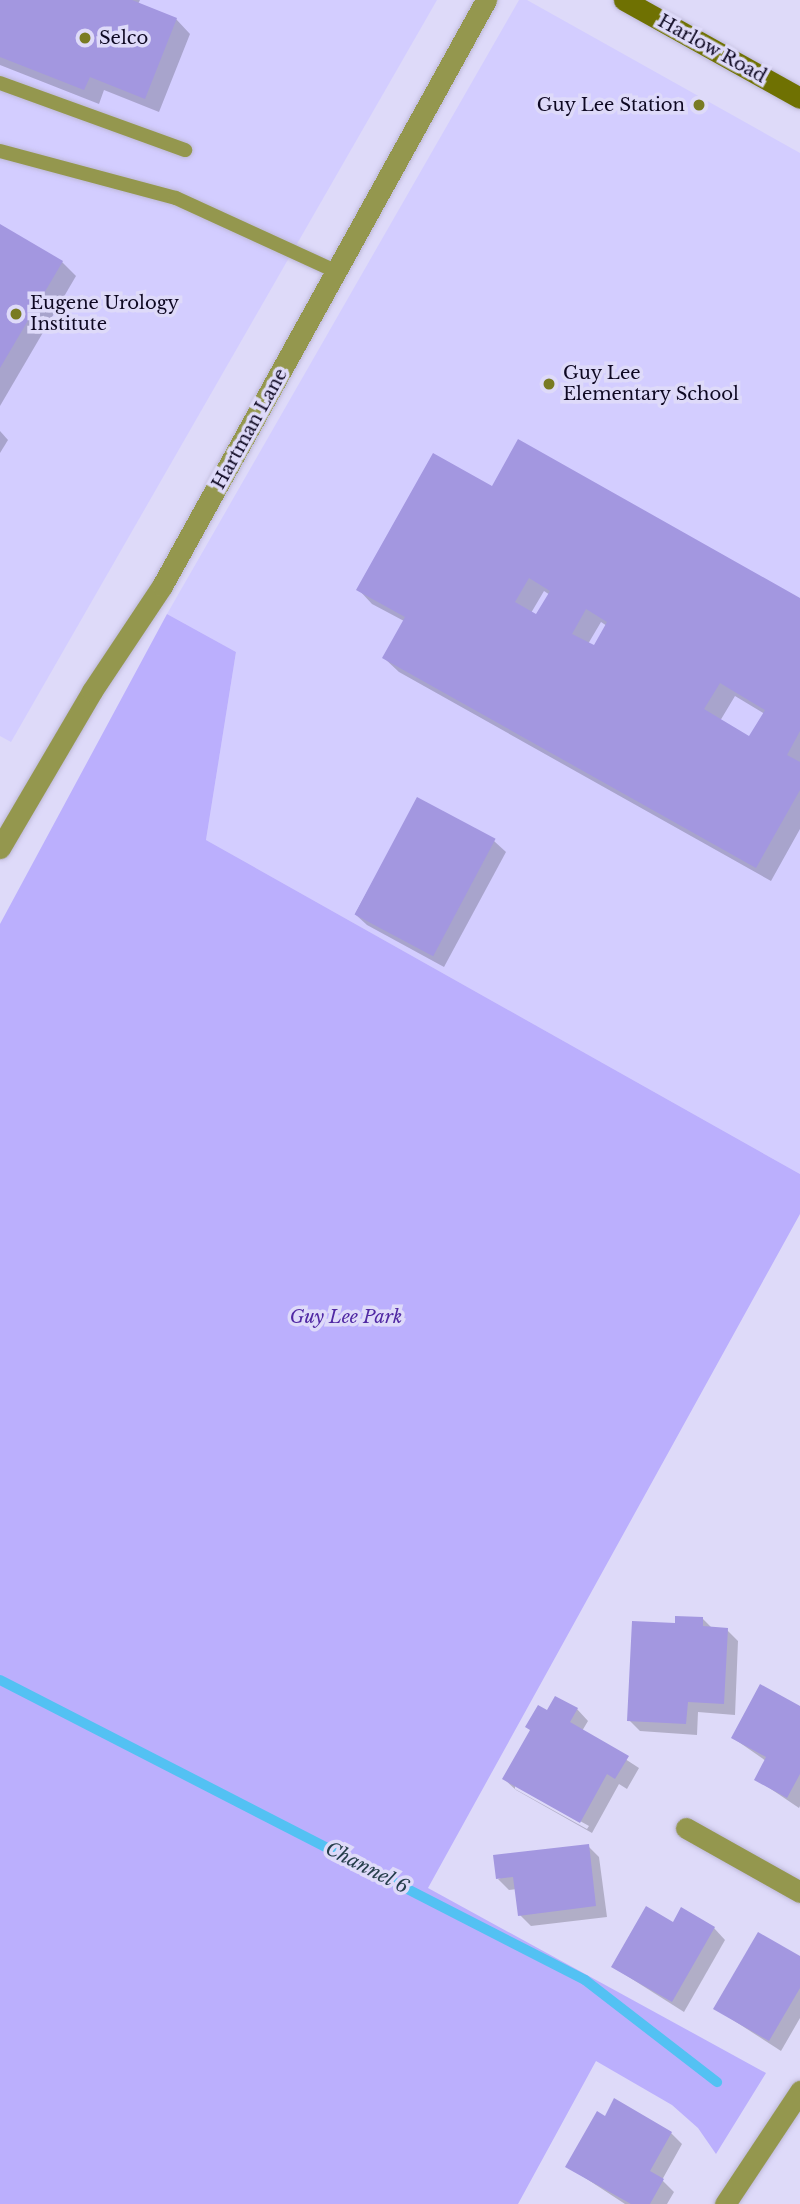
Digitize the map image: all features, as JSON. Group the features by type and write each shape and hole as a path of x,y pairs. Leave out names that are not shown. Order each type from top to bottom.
{"main road":[{"name":"Harlow Road","path":"624,0 800,98"}],"street":[{"name":"Hartman Lane","path":"0,848 92,691 162,586 486,0"},
{"path":"686,1828 800,1892"},
{"path":"725,2204 800,2091"}],"lane":[{"path":"0,83 186,150"},
{"path":"0,150 176,198 338,272"}],"shaded area":[{"path":"0,0 437,0 11,742 0,736"},
{"name":"Guy Lee Elementary School","path":"519,0 527,0 800,153 800,1174 206,840 236,652 167,614"}],"green space":[{"name":"Guy Lee Park","path":"167,614 236,652 206,840 800,1174 800,1214 428,1888 766,2073 716,2154 698,2128 672,2105 596,2061 518,2204 0,2204 0,924"}],"building":[{"name":"Selco","path":"0,0 132,0 177,18 145,99 90,77 84,90 0,57"},
{"name":"Eugene Urology Institute","path":"0,224 63,261 0,368"},
{"path":"518,439 800,598 800,731 787,755 800,762 800,790 756,868 382,658 405,617 356,590 433,453 492,486","holes":["529,578 550,591 536,614 515,602","586,609 607,622 594,645 572,634","720,683 765,710 749,736 704,709"]},
{"path":"417,797 496,839 433,956 355,914"},
{"path":"675,1616 703,1617 703,1626 728,1628 724,1704 688,1702 686,1724 627,1721 632,1621 675,1623"},
{"path":"760,1684 800,1706 800,1774 787,1798 754,1780 766,1757 731,1738"},
{"path":"555,1696 578,1708 570,1722 629,1756 615,1779 607,1774 580,1823 502,1779 530,1730 525,1727 538,1705 547,1710"},
{"path":"589,1844 596,1906 518,1916 513,1877 496,1879 493,1855"},
{"path":"646,1906 673,1922 681,1907 715,1927 672,2002 611,1967"},
{"path":"758,1932 800,1956 800,1988 769,2041 713,2009"},
{"path":"614,2098 672,2132 650,2171 664,2179 650,2204 631,2204 565,2167 597,2111 605,2116"}],"waterway":[{"name":"Channel 6","path":"0,1680 585,1980 717,2082"}],"place":[{"name":"Selco","path":"85,38"},
{"name":"Guy Lee Station","path":"699,105"},
{"name":"Eugene Urology Institute","path":"16,314"},
{"name":"Guy Lee Elementary School","path":"549,384"}]}
